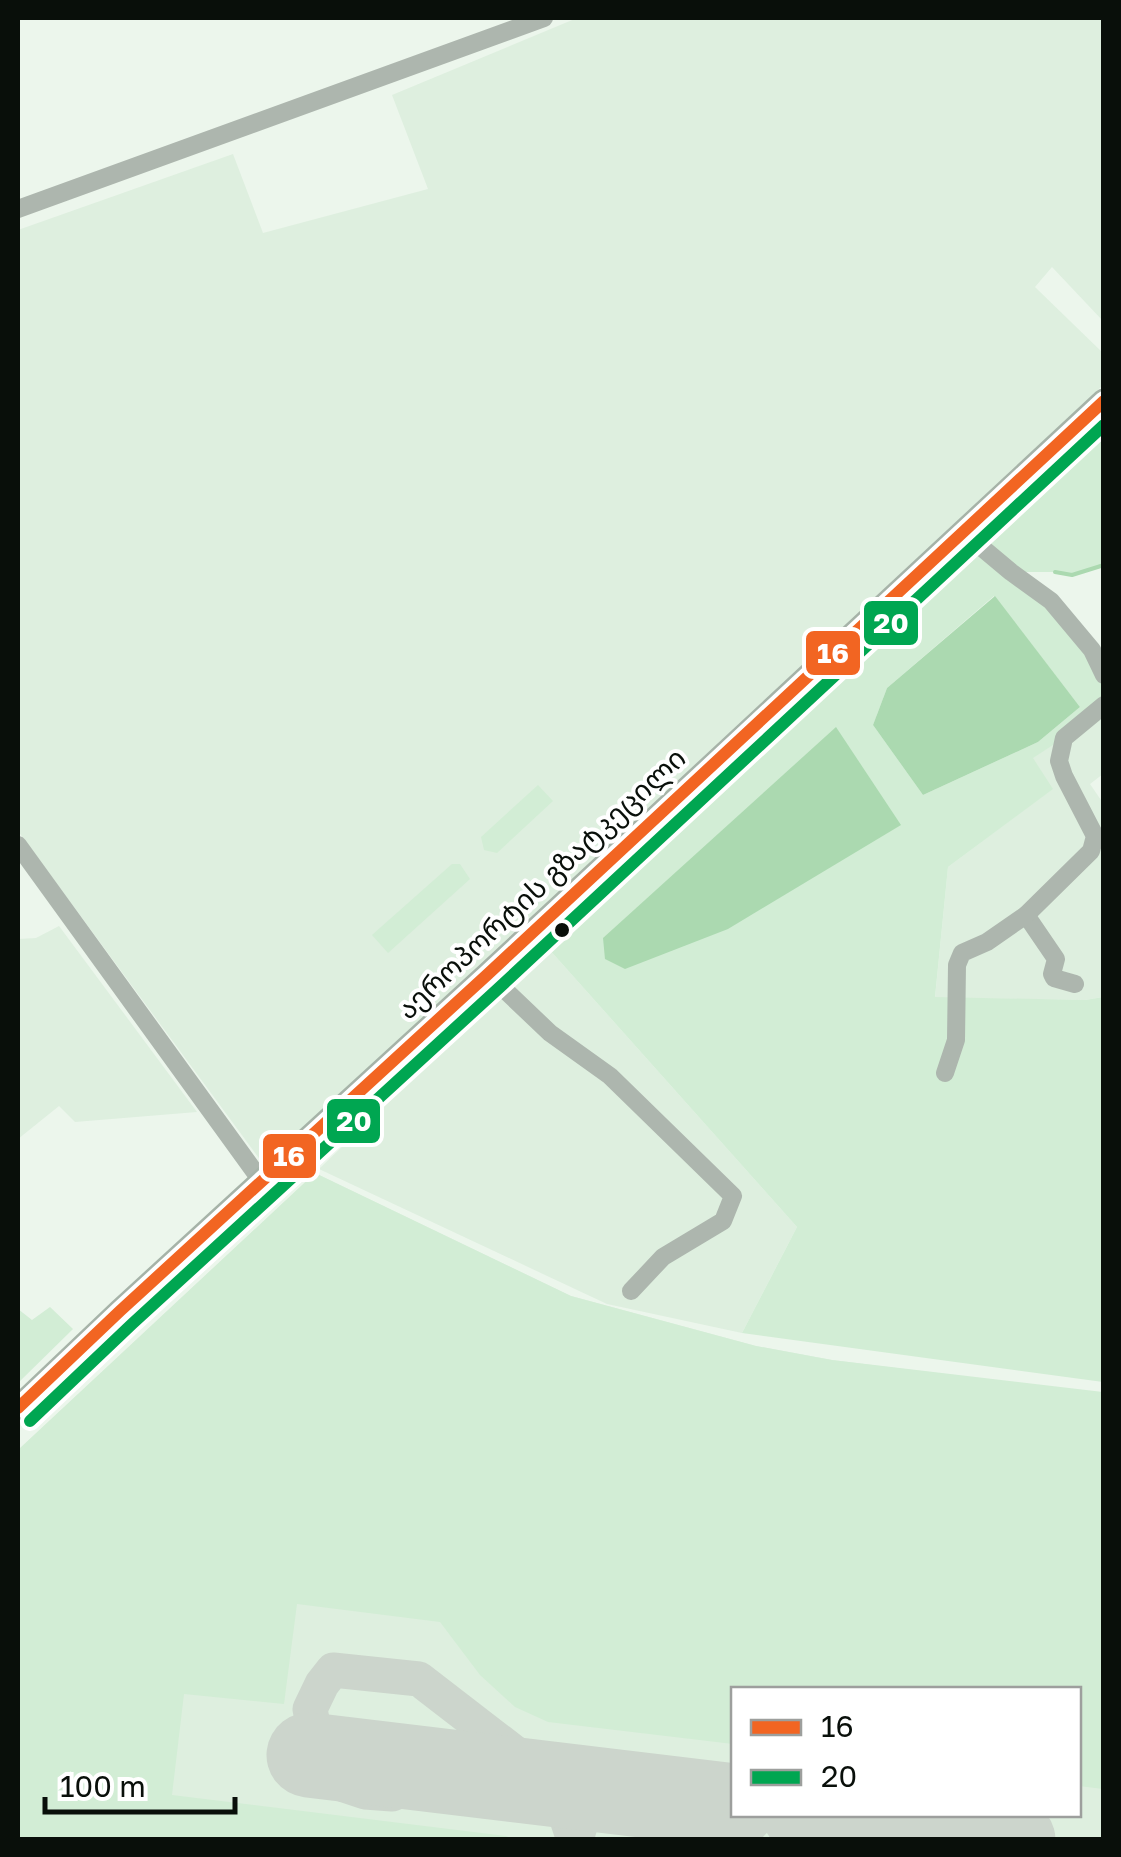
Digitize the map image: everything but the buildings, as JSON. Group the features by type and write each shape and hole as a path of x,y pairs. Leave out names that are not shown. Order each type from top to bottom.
{"highway":[{"name":"აეროპორტის გზატკეცილი","path":"18,1408 1104,400"}],"street":[{"path":"18,209 544,18"},
{"path":"962,531 1051,601 1092,650 1104,674"},
{"path":"945,1073 956,1040 957,964 962,952 987,942 1026,916 1092,852 1096,836 1059,761 1064,738 1104,705"},
{"path":"18,845 262,1182"},
{"path":"1026,916 1056,959 1054,978 1075,984"},
{"path":"488,974 550,1033 610,1076 733,1196 723,1221 663,1257 631,1291"}],"shaded area":[{"path":"577,18 1103,18 1103,321 1052,267 1035,287 1103,353 1103,385 264,1165 18,831 18,230 233,154 263,233 428,189 392,95"},
{"path":"1103,416 1103,565 1072,575 1013,572 1051,601 1103,675 1103,705 1033,758 1053,789 948,867 935,997 1103,997 1103,1382 742,1333 797,1227 548,948 569,913","holes":["994,596 1080,707 1038,742 923,795 873,725 887,688"]},
{"path":"995,596 1080,707 1038,742 923,795 873,725 887,688"},
{"path":"1103,705 1103,774 1090,784 1103,803 1103,997 935,998 948,867 1052,789 1032,758 1064,738"},
{"path":"836,727 901,825 728,929 625,969 605,959 603,938"},
{"path":"538,785 553,801 497,853 484,850 481,837"},
{"path":"452,864 460,864 470,879 388,953 372,935"},
{"path":"59,926 197,1112 75,1122 59,1106 18,1139 18,939 36,938"},
{"path":"548,948 797,1227 742,1333 607,1304 319,1169"},
{"path":"315,1173 571,1296 756,1346 832,1360 1103,1394 1103,1839 18,1840 18,1450"},
{"path":"315,1173 571,1296 756,1346 832,1360 1103,1392 1103,1789 1081,1786 1081,1687 731,1687 731,1744 548,1722 515,1707 480,1675 440,1622 297,1604 284,1704 184,1694 172,1795 513,1839 18,1839 18,1450"},
{"path":"50,1307 73,1329 18,1383 18,1309 32,1320"}],"waterway":[{"path":"1055,572 1072,575 1104,565"}],"taxiway":[{"path":"435,1770 392,1794 365,1792 344,1785 319,1756 310,1709 333,1670 419,1679 555,1784 574,1840"},
{"path":"577,1840 584,1817 607,1796 655,1796"},
{"path":"949,1832 973,1840"}],"runway":[{"path":"309,1755 731,1806"},
{"path":"829,1817 1013,1840"}],"transit line":[{"name":"16","path":"18,1408 1104,401"},
{"name":"20","path":"30,1421 1104,425"}]}
